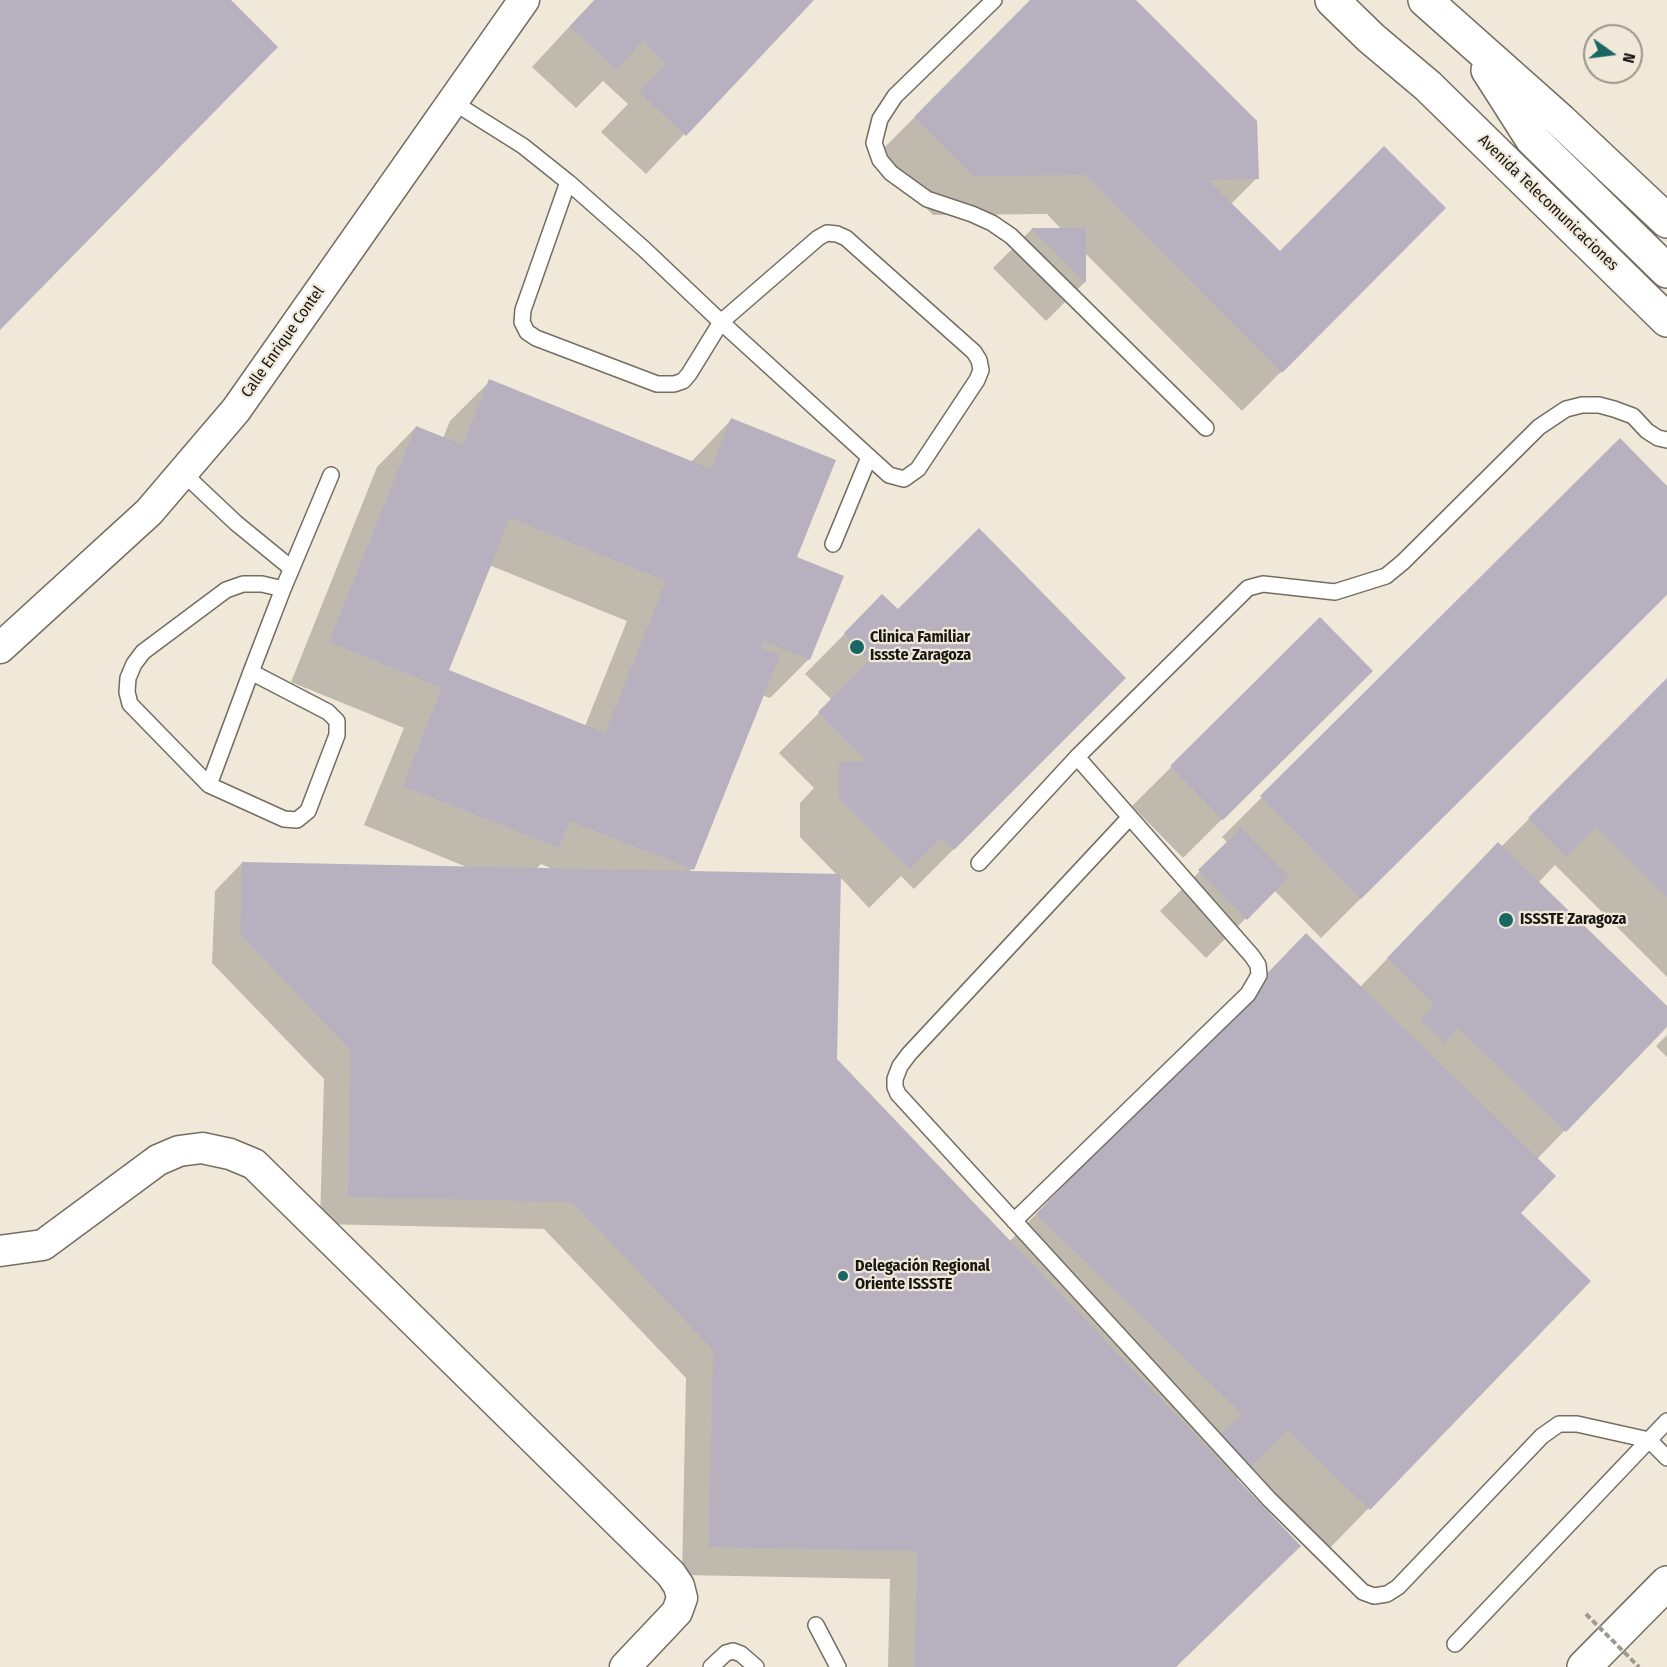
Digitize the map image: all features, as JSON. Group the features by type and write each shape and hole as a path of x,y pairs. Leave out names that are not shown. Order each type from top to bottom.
{"street":[{"name":"Calle Enrique Contel","path":"0,648 149,512 236,410 524,0"},
{"name":"Avenida Telecomunicaciones","path":"1332,0 1371,38 1428,86 1667,320"},
{"name":"Avenida Telecomunicaciones","path":"1425,0 1560,120 1667,221"},
{"name":"Avenida Telecomunicaciones","path":"1463,36 1498,83 1532,139"},
{"name":"Avenida Telecomunicaciones","path":"1428,86 1479,107 1532,139 1667,272"},
{"path":"0,1251 43,1245 158,1160 179,1151 202,1148 230,1154 254,1164 671,1574 679,1586 682,1598 677,1612 625,1667"},
{"path":"1584,1667 1667,1583"}],"lane":[{"path":"994,0 895,96 880,119 874,144 880,160 891,173 927,199 992,223 1011,237 1206,428"},
{"path":"453,102 523,146 568,182 721,322 889,475 897,479 904,479 912,475 977,380 981,370 974,352 846,238 827,233 818,238 721,322 683,381 666,385 657,384 536,338 527,332 522,322 523,310 568,182"},
{"path":"979,863 1077,757 1248,588 1263,584 1335,592 1386,576 1539,428 1566,409 1591,405 1614,408 1633,416 1658,438 1667,440"},
{"path":"833,544 869,457"},
{"path":"183,473 236,523 291,568"},
{"path":"209,785 283,588 331,476"},
{"path":"251,672 334,716 338,721 337,735 308,811 297,820 285,819 209,785 130,704 127,692 128,678 143,652 226,590 243,584 262,584 283,588"},
{"path":"1014,1221 1248,994 1259,975 1258,965 1252,956 1077,757"},
{"path":"1131,817 909,1054 900,1066 895,1079 898,1094 1269,1499 1364,1592 1374,1596 1387,1594 1398,1587 1542,1436 1559,1424 1577,1424 1649,1440 1667,1458"},
{"path":"1455,1644 1667,1421"},
{"path":"816,1625 838,1667"},
{"path":"711,1667 726,1653 733,1652 741,1654 756,1667"}],"path":[{"path":"1586,1614 1639,1667"}],"building":[{"path":"0,0 231,0 278,47 0,330"},
{"path":"595,0 814,0 686,136 639,92 666,64 643,41 616,70 570,26"},
{"path":"1030,0 1136,0 1257,121 1259,179 1208,180 1280,251 1384,146 1446,208 1282,373 1086,175 973,176 914,117"},
{"path":"1031,228 1086,228 1086,283"},
{"path":"489,379 711,469 731,418 836,460 797,557 844,576 810,660 764,641 761,648 780,655 694,870 570,821 559,848 403,786 442,688 329,642 416,426 463,445","holes":["510,518 666,581 605,733 449,670"]},
{"path":"1620,438 1667,486 1667,595 1361,899 1260,796"},
{"path":"979,528 1126,678 954,850 941,838 910,869 839,798 839,762 866,761 818,712 870,660 844,633 882,594 898,609"},
{"path":"1320,617 1373,671 1223,820 1170,766"},
{"path":"1667,678 1667,898 1596,827 1566,857 1528,818"},
{"path":"1241,828 1289,877 1247,920 1198,870"},
{"path":"1498,842 1667,1006 1667,1027 1566,1132 1458,1028 1444,1043 1420,1019 1434,1005 1387,958"},
{"name":"Delegación Regional Oriente ISSSTE","path":"242,862 841,874 837,1059 1301,1546 1176,1667 915,1667 917,1551 709,1547 713,1350 572,1202 348,1197 351,1051 240,934"},
{"path":"1306,933 1556,1176 1521,1213 1591,1281 1370,1510 1287,1430 1251,1467 1219,1436 1242,1414 1036,1214"}],"place":[{"name":"Clinica Familiar Issste Zaragoza","path":"857,647"},
{"name":"ISSSTE Zaragoza","path":"1506,920"},
{"name":"Delegación Regional Oriente ISSSTE","path":"843,1276"}]}
